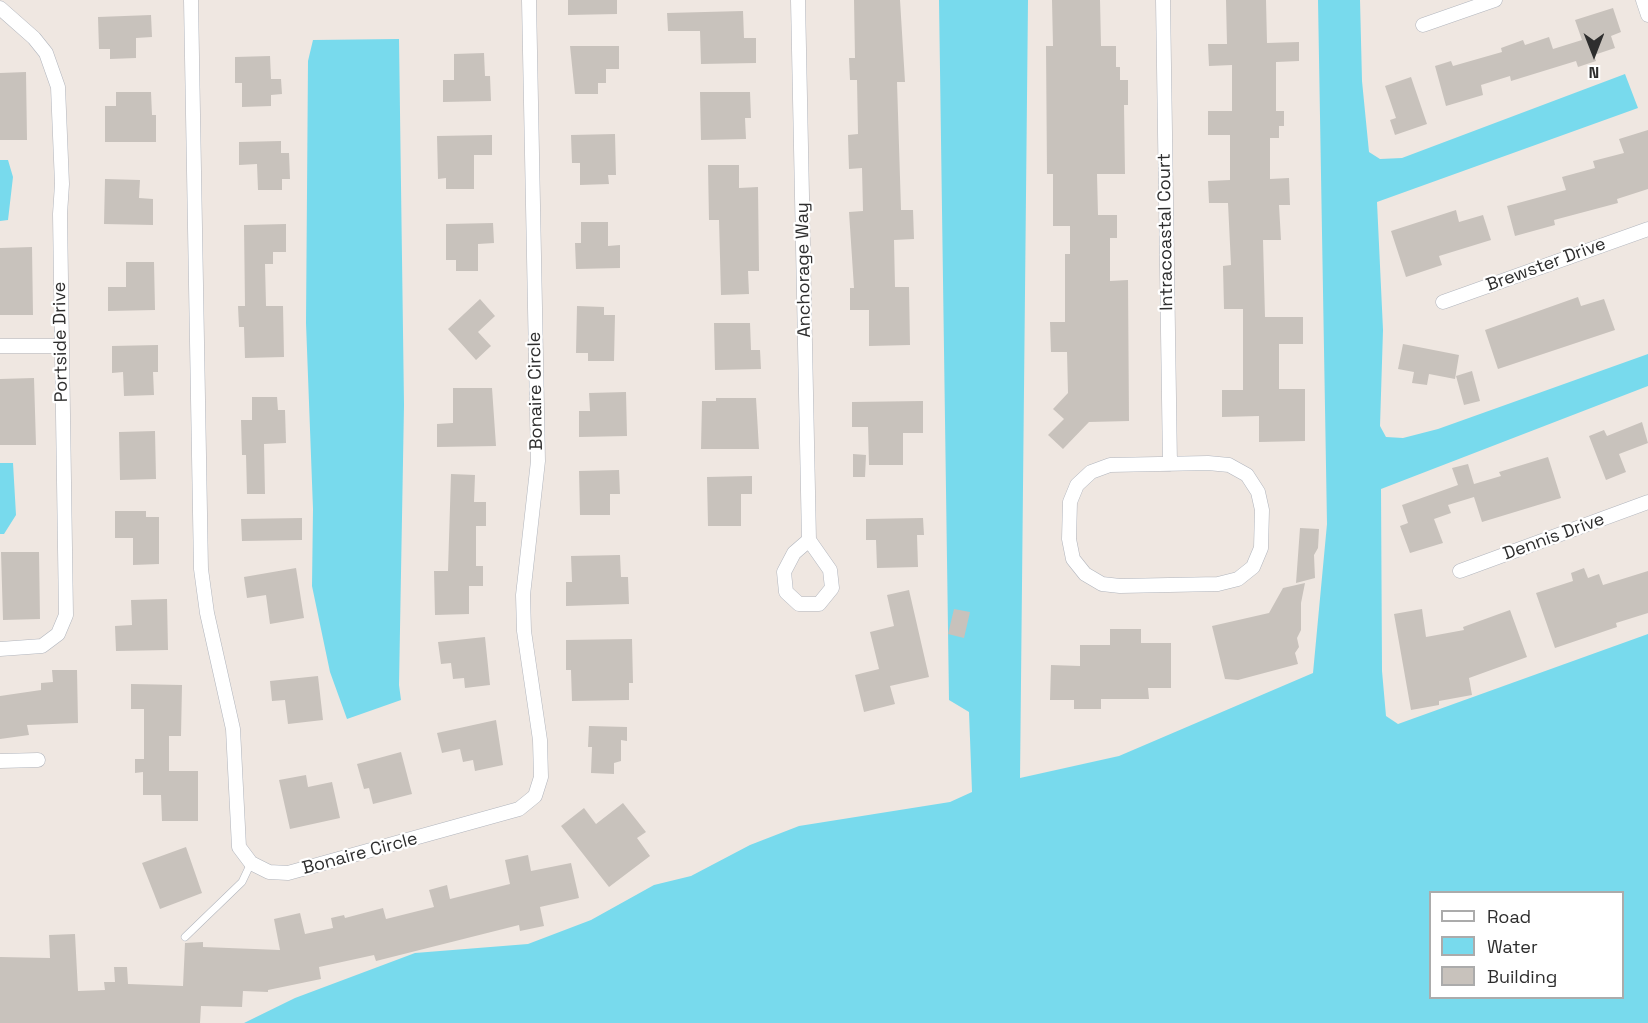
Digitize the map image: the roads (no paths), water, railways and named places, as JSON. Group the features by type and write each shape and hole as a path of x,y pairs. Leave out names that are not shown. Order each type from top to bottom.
{"street":[{"path":"191,0 201,569 207,613 233,729 239,847 251,863"},
{"name":"Bonaire Circle","path":"251,863 269,872 288,873 497,816 519,809 535,796 541,777 542,759 524,631 523,595 538,461 529,0"},
{"name":"Anchorage Way","path":"798,0 809,540"},
{"name":"Intracoastal Court","path":"1163,0 1170,464"},
{"path":"1423,25 1495,0"},
{"path":"1643,0 1648,15"},
{"name":"Portside Drive","path":"0,8 34,38 46,53 58,87 62,184 60,214 61,346 66,615 58,634 42,646 0,649"},
{"name":"Brewster Drive","path":"1443,302 1648,229"},
{"path":"0,346 61,346"},
{"path":"1170,464 1229,465 1247,475 1258,492 1262,510 1261,549 1253,567 1238,579 1218,584 1120,586 1102,584 1085,574 1073,559 1069,539 1070,502 1077,485 1091,471 1110,465 1170,464"},
{"name":"Dennis Drive","path":"1460,571 1648,502"},
{"path":"809,540 830,570 832,588 819,604 799,604 786,592 784,572 794,553 809,540"},
{"path":"0,761 38,760"}],"lane":[{"path":"185,937 242,882 251,863"}],"water":[{"path":"939,0 1028,0 1020,778 1119,756 1313,673 1327,524 1318,0 1360,0 1362,81 1369,152 1380,159 1402,158 1625,74 1638,108 1377,202 1383,330 1380,426 1386,437 1403,438 1438,429 1648,354 1648,386 1381,489 1382,671 1386,716 1398,724 1648,634 1648,1023 244,1023 295,998 415,953 528,944 591,920 654,885 691,876 750,845 799,826 950,802 972,792 969,712 949,700"},
{"path":"399,39 404,405 399,685 401,700 347,719 330,672 312,586 313,509 306,323 308,61 313,40"},
{"path":"0,160 8,160 13,177 8,220 0,221"},
{"path":"0,463 13,463 16,515 4,534 0,534"}]}
